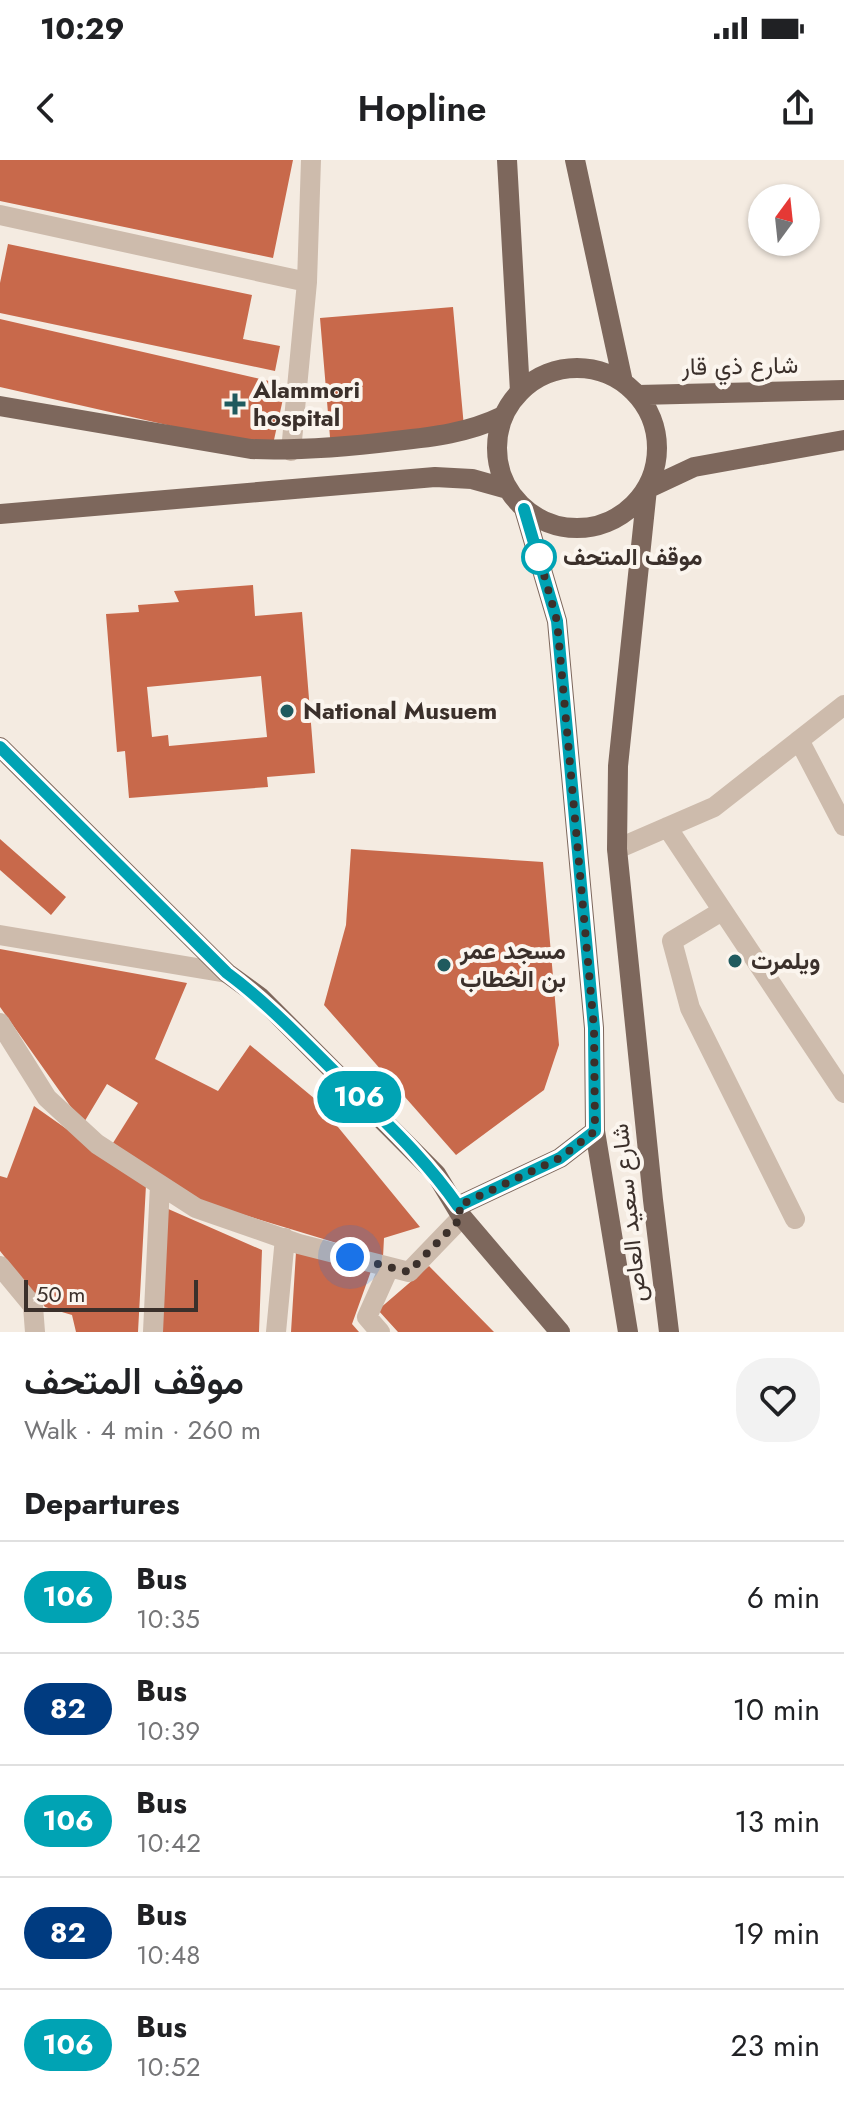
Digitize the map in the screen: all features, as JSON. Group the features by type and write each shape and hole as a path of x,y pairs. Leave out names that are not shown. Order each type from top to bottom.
{"main road":[{"path":"507,160 520,392"},
{"path":"575,160 630,388"},
{"path":"570,368 598,371 630,388 649,411 656,430 657,461 647,489 635,505 619,517 581,529 560,527 524,509 508,489 500,472 497,453 503,416 520,392 534,380 570,368"},
{"name":"شارع ذي قار","path":"630,388 844,390"},
{"path":"0,406 251,449 291,451 455,434 503,416"},
{"path":"647,489 694,467 844,440"},
{"path":"0,514 435,477 472,479 508,489"},
{"name":"شارع سعيد العاص","path":"647,489 618,766 617,849 669,1332"},
{"path":"524,509 557,621 594,1028 595,1131 628,1332"},
{"path":"0,747 227,973 260,997 436,1174 460,1211 560,1332"},
{"path":"460,1211 560,1158 595,1131"}],"street":[{"path":"291,451 307,282 311,160"},
{"path":"0,215 307,282"},
{"path":"617,849 714,807 844,705"},
{"path":"799,740 844,826"},
{"path":"667,827 844,1093"},
{"path":"722,911 672,941 690,1008 795,1219"},
{"path":"0,935 227,973"},
{"path":"0,1023 47,1098 97,1144 196,1208 285,1238 409,1272 460,1211"},
{"path":"153,1332 160,1185"},
{"path":"276,1332 285,1238"},
{"path":"0,1266 33,1306 35,1332"},
{"path":"380,1332 367,1317 389,1268"}],"building":[{"path":"0,160 293,160 273,258 0,201"},
{"path":"8,244 252,295 243,339 280,346 275,371 0,313 0,283"},
{"path":"453,307 465,438 331,449 320,318"},
{"path":"0,319 286,385 272,449 0,387"},
{"name":"National Musuem","path":"253,585 255,616 302,612 315,773 267,777 268,787 129,798 125,751 117,752 106,614 139,612 138,605 179,602 174,591","holes":["261,676 267,737 169,746 168,735 152,737 147,687"]},
{"path":"0,839 66,897 51,915 0,870"},
{"name":"مسجد عمر بن الخطاب","path":"351,849 543,862 559,1045 544,1090 456,1155 324,1005 346,925"},
{"path":"0,949 187,983 155,1059 218,1091 250,1045 315,1099 420,1227 384,1238 383,1257 201,1202 113,1143 138,1103 107,1084 83,1124 0,1007"},
{"path":"34,1106 146,1185 138,1332 76,1332 72,1315 45,1307 0,1251 0,1176 7,1178"},
{"path":"166,1208 262,1250 259,1332 159,1332"},
{"path":"296,1252 371,1271 352,1324 359,1332 291,1332"},
{"path":"429,1266 494,1332 398,1332 378,1310"}],"bus line":[{"name":"106","path":"0,747 227,973 260,997 348,1085 436,1174 458,1206 560,1158 595,1131 594,1028 557,621 524,509"}],"place":[{"name":"Alammori hospital","path":"235,404"},
{"name":"موقف المتحف","path":"539,557"},
{"name":"National Musuem","path":"287,711"},
{"name":"ويلمرت","path":"735,961"},
{"name":"مسجد عمر بن الخطاب","path":"444,965"}],"route":[{"path":"350,1257 409,1272 462,1217 458,1206 560,1158 595,1131 594,1028 557,621 539,557"}]}
